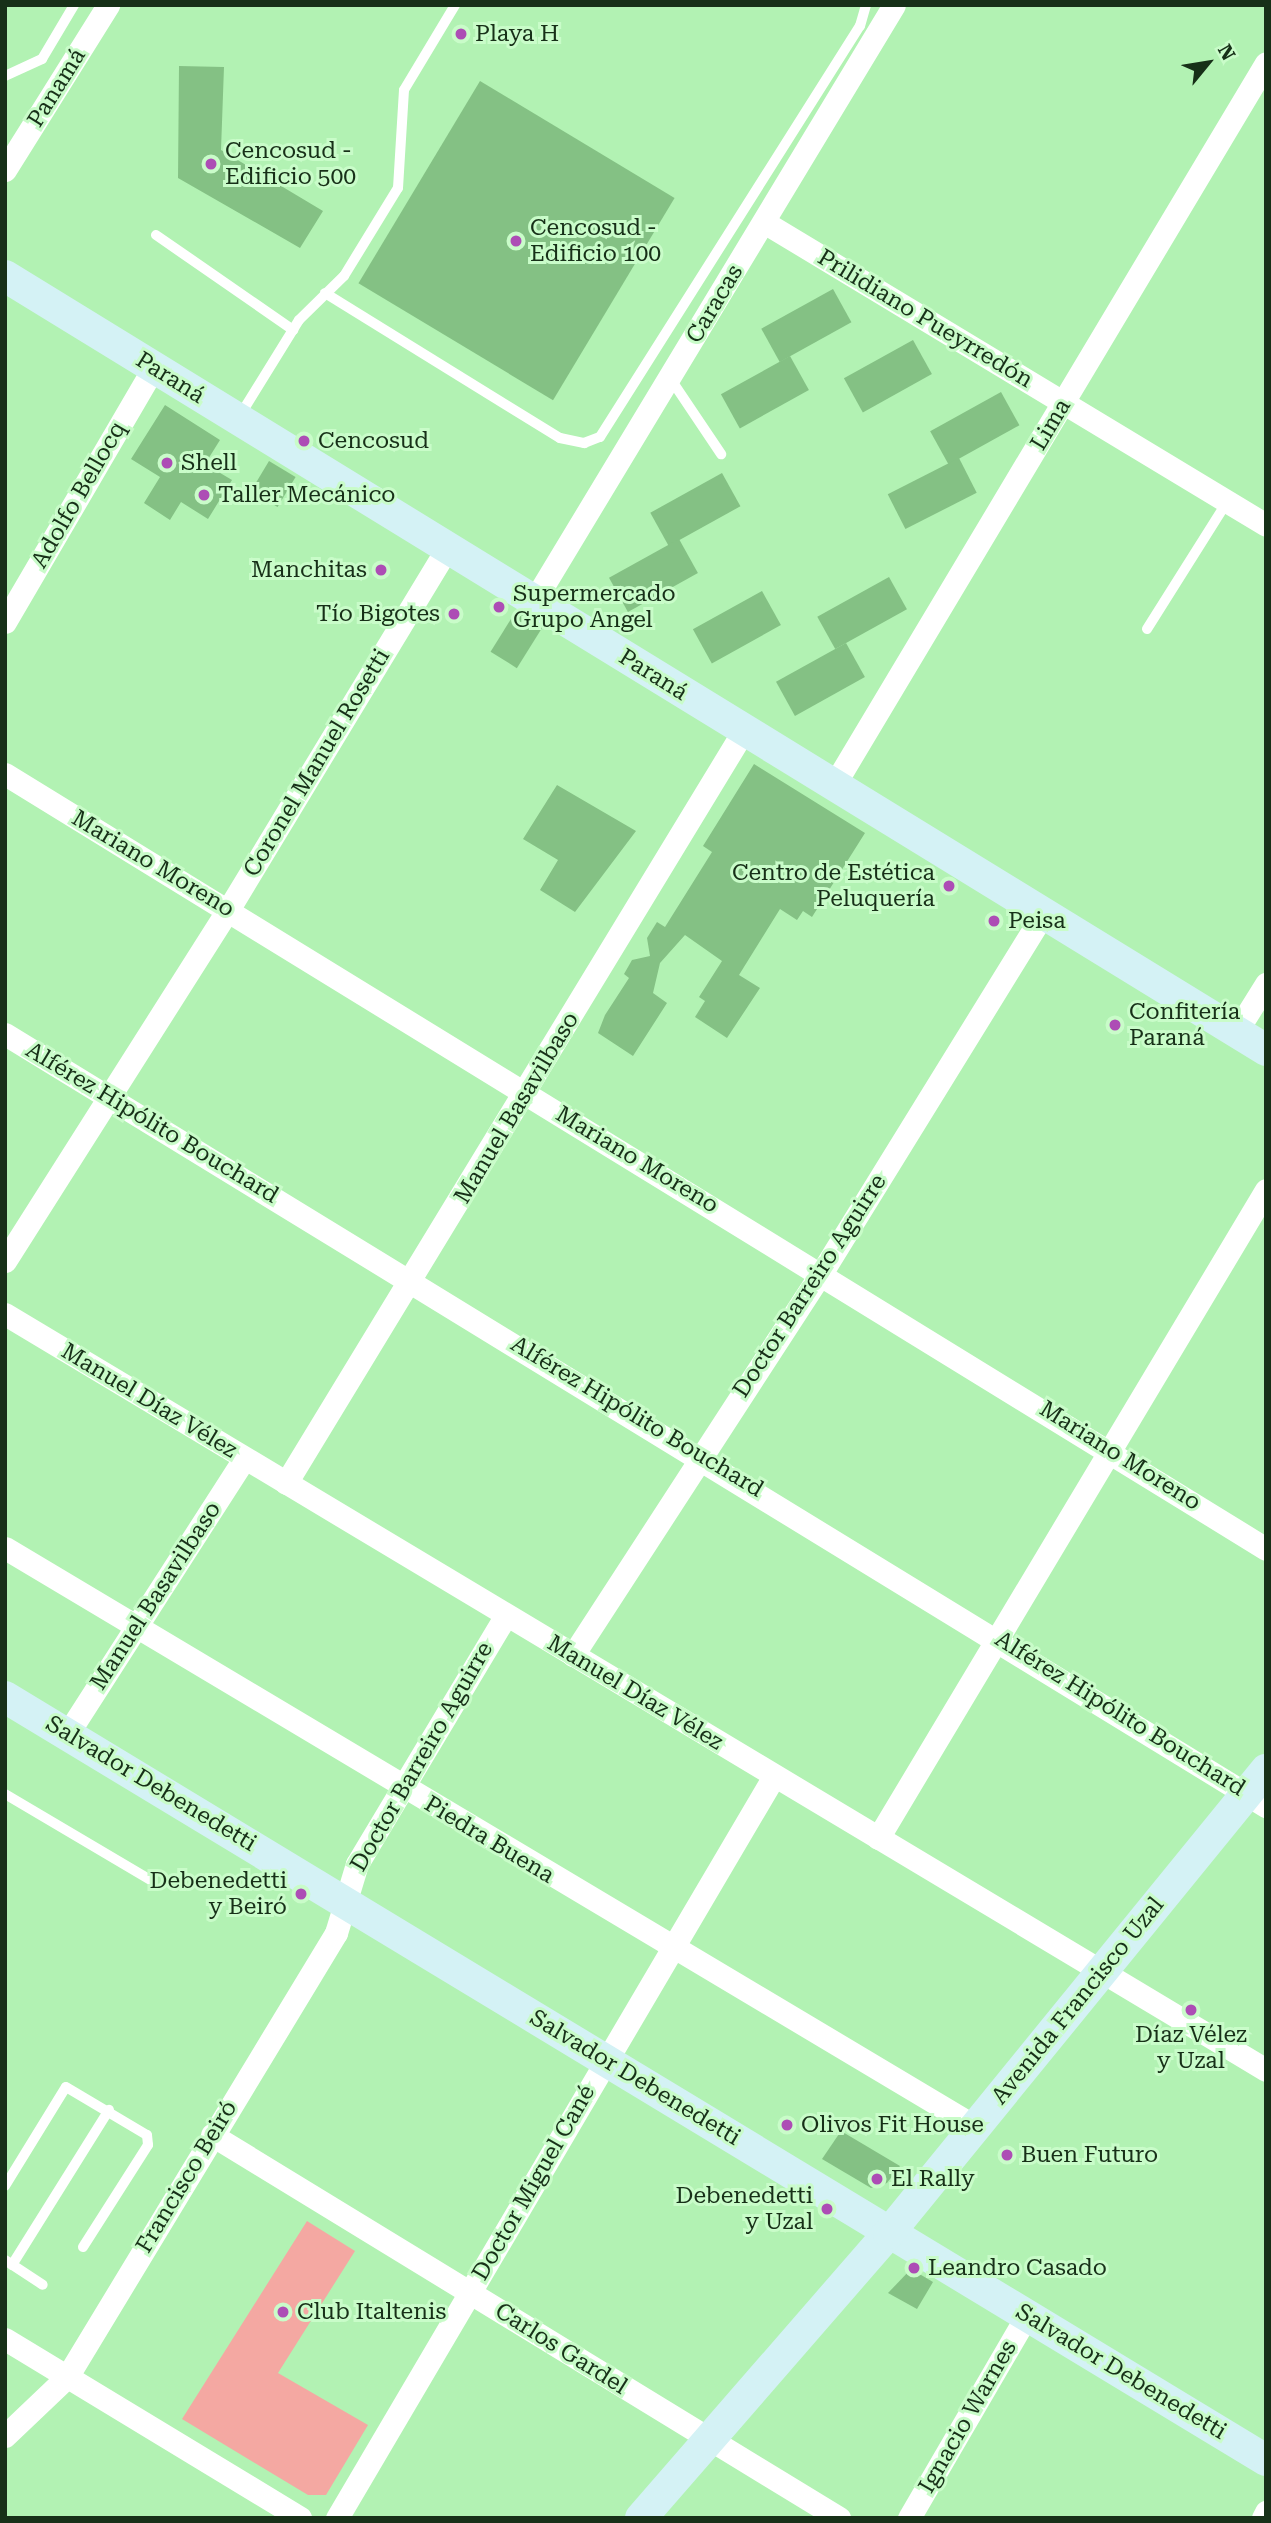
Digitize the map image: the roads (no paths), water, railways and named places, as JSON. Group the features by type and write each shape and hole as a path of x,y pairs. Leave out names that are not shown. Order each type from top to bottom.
{"street":[{"name":"Panamá","path":"5,170 108,5"},
{"name":"Caracas","path":"534,601 894,5"},
{"name":"Lima","path":"834,785 1266,63"},
{"name":"Prilidiano Pueyrredón","path":"764,222 1266,525"},
{"name":"Paraná","path":"5,276 1266,1051"},
{"name":"Adolfo Bellocq","path":"5,622 154,367"},
{"name":"Coronel Manuel Rosetti","path":"5,1261 228,910 447,548"},
{"name":"Manuel Basavilbaso","path":"286,1483 528,1093 744,730"},
{"name":"Mariano Moreno","path":"5,774 1111,1449 1266,1549"},
{"name":"Doctor Barreiro Aguirre","path":"573,1655 700,1455 822,1272 1043,914"},
{"path":"1236,1032 1266,984"},
{"name":"Alférez Hipólito Bouchard","path":"5,1034 997,1636 1256,1800"},
{"path":"878,1838 1266,1190"},
{"name":"Manuel Díaz Vélez","path":"5,1314 1266,2070"},
{"name":"Manuel Basavilbaso","path":"68,1733 244,1459"},
{"name":"Piedra Buena","path":"5,1548 672,1949 976,2127"},
{"name":"Doctor Barreiro Aguirre","path":"344,1903 357,1864 506,1615"},
{"name":"Salvador Debenedetti","path":"5,1697 1266,2459"},
{"name":"Avenida Francisco Uzal","path":"641,2518 889,2233 1104,1972 1256,1800 1266,1770"},
{"name":"Doctor Miguel Cané","path":"337,2518 774,1776"},
{"name":"Francisco Beiró","path":"5,2436 67,2377 336,1933 344,1903"},
{"name":"Carlos Gardel","path":"212,2135 839,2518"},
{"name":"Ignacio Warnes","path":"909,2518 1027,2315"},
{"path":"5,2339 300,2518"},
{"path":"1263,2518 1266,2512"}],"lane":[{"path":"5,76 41,59 74,5"},
{"path":"238,420 293,330 325,293 344,276 398,188 404,90 455,5"},
{"path":"325,293 560,439 584,443 600,437 860,26 866,5"},
{"path":"156,235 293,330"},
{"path":"670,378 721,454"},
{"path":"1147,629 1227,502"},
{"path":"5,1794 152,1881"},
{"path":"5,2186 66,2087 109,2110 149,2140 83,2247"},
{"path":"43,2285 9,2262 109,2110"}],"place":[{"name":"Playa H","path":"461,34"},
{"name":"Cencosud - Edificio 500","path":"211,164"},
{"name":"Cencosud - Edificio 100","path":"516,241"},
{"name":"Cencosud","path":"304,441"},
{"name":"Shell","path":"167,463"},
{"name":"Taller Mecánico","path":"204,495"},
{"name":"Manchitas","path":"381,570"},
{"name":"Supermercado Grupo Angel","path":"499,607"},
{"name":"Tío Bigotes","path":"454,614"},
{"name":"Centro de Estética Peluquería","path":"949,886"},
{"name":"Peisa","path":"994,921"},
{"name":"Confitería Paraná","path":"1115,1025"},
{"name":"Debenedetti y Beiró","path":"301,1894"},
{"name":"Díaz Vélez y Uzal","path":"1191,2010"},
{"name":"Olivos Fit House","path":"787,2125"},
{"name":"Buen Futuro","path":"1007,2155"},
{"name":"El Rally","path":"877,2179"},
{"name":"Debenedetti y Uzal","path":"827,2209"},
{"name":"Leandro Casado","path":"914,2268"},
{"name":"Club Italtenis","path":"283,2312"}]}
